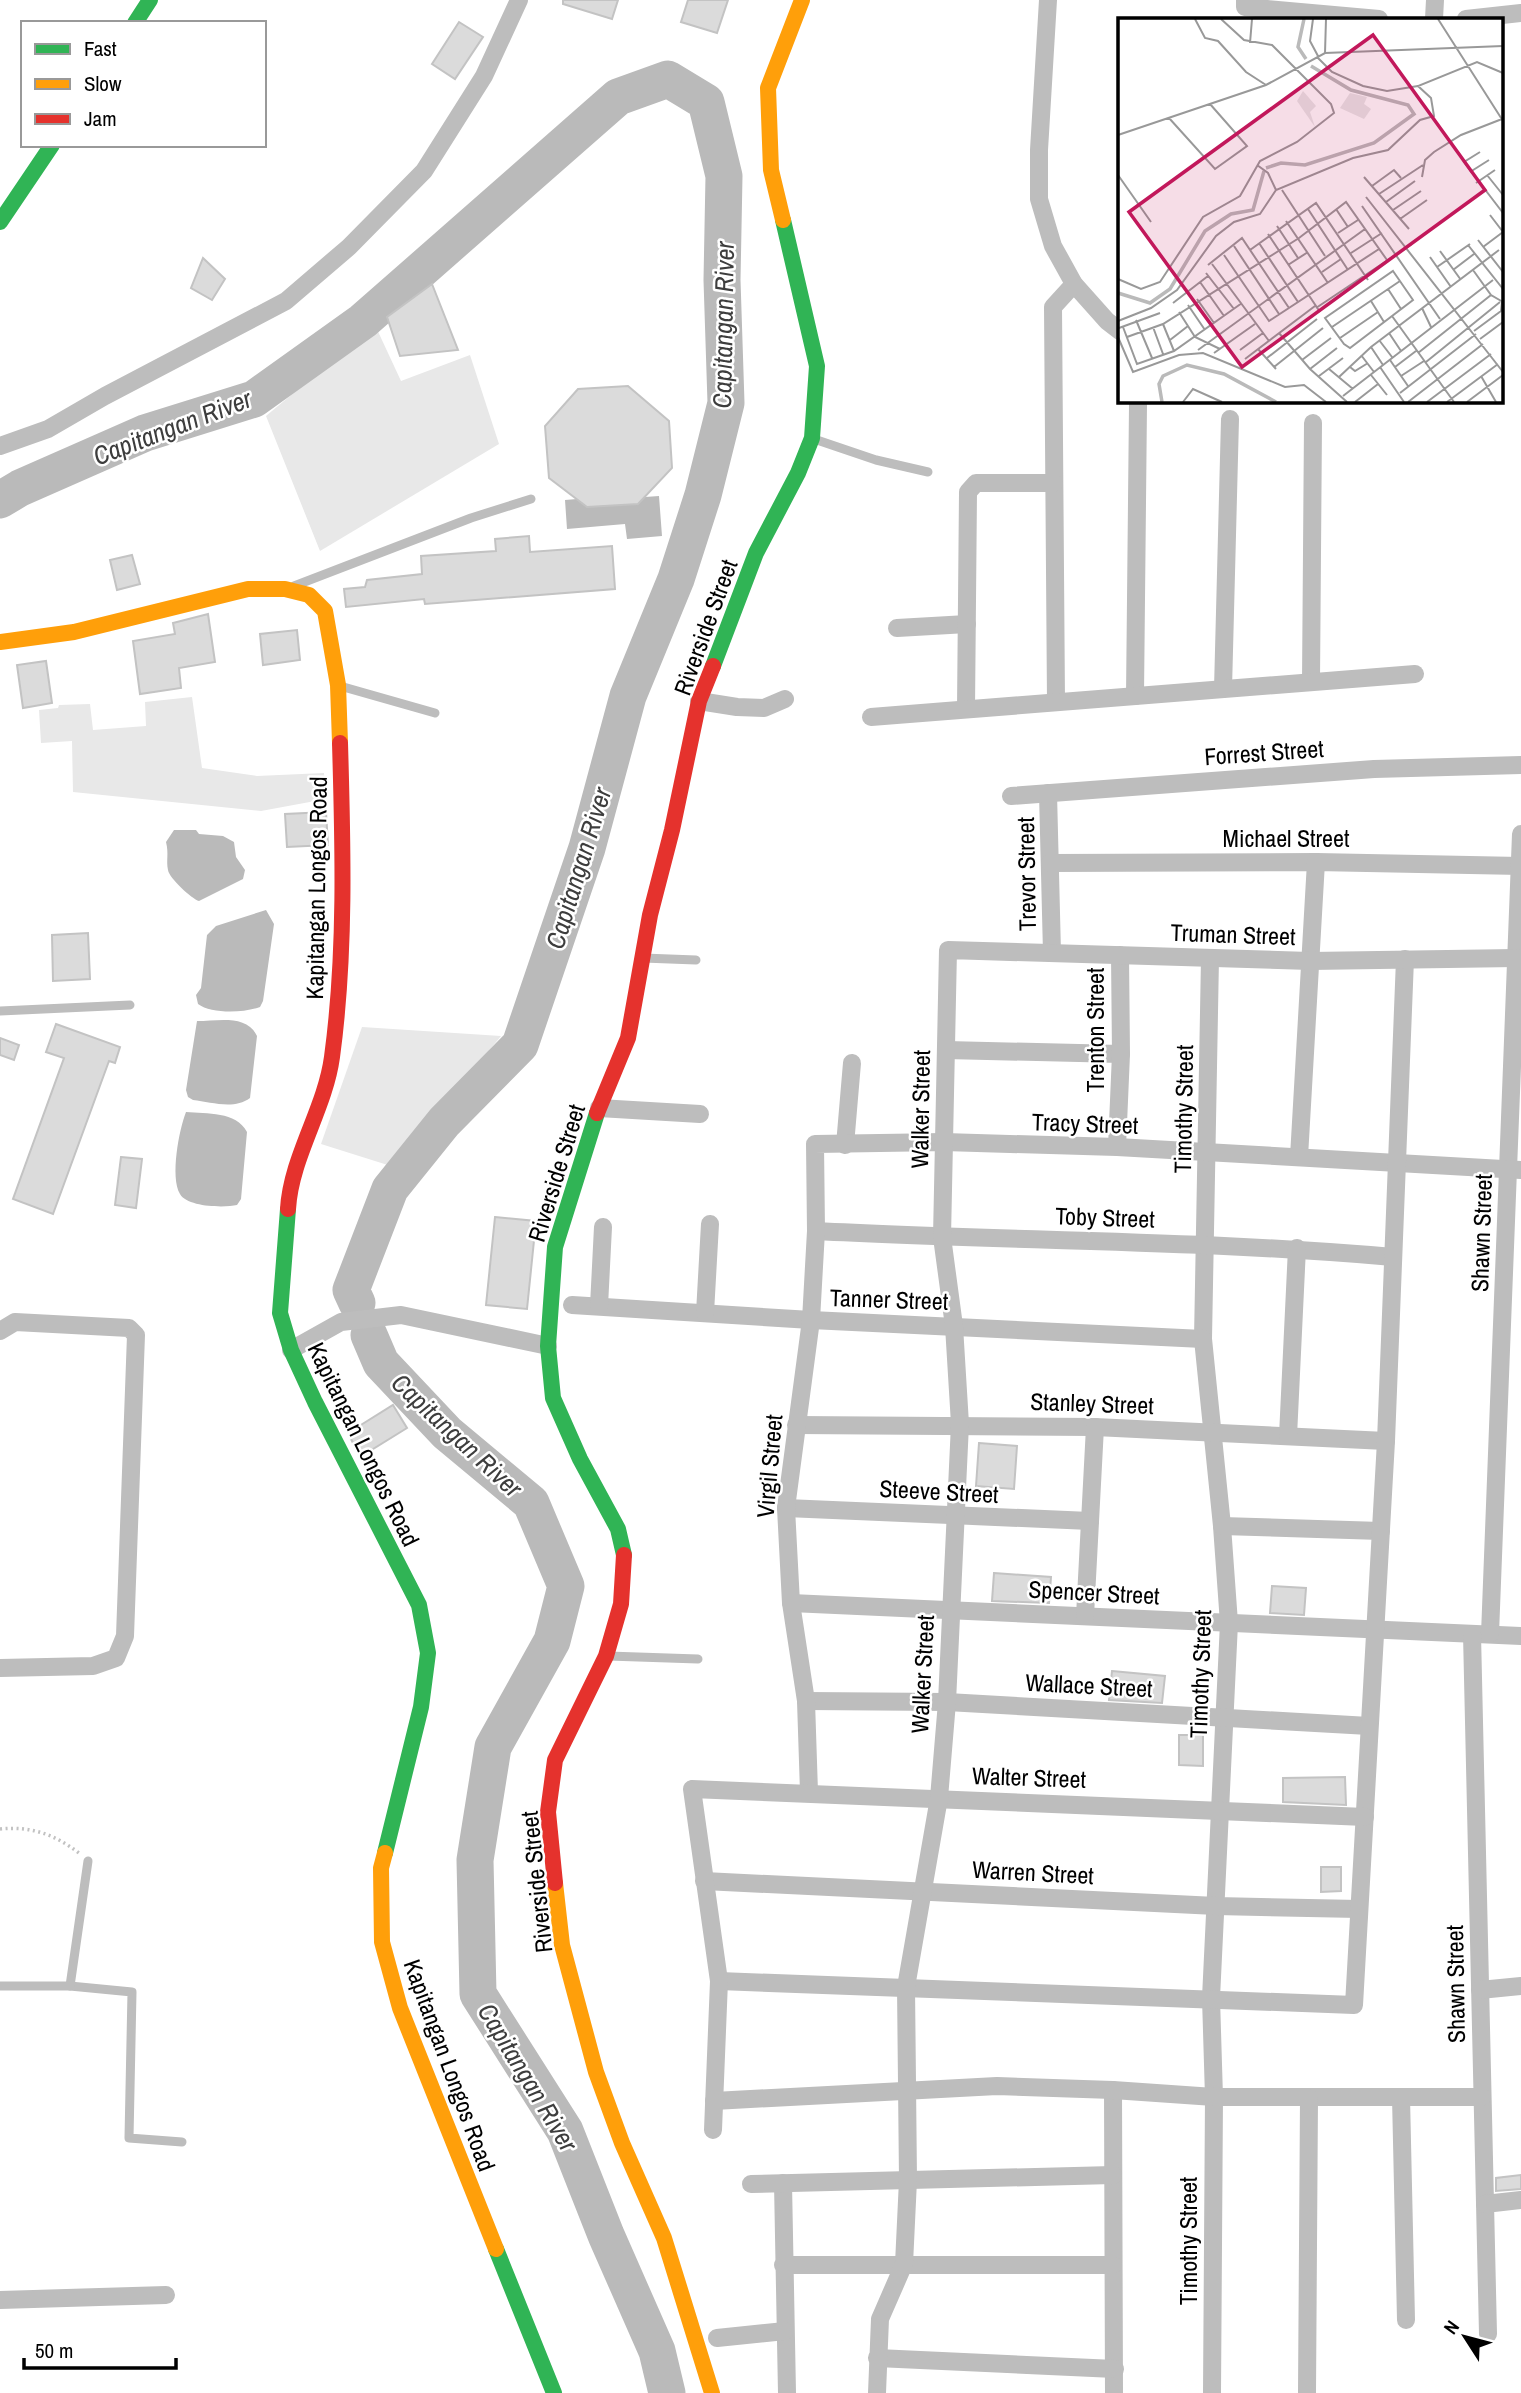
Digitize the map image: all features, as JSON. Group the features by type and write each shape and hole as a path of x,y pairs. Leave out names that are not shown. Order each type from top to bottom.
{"street":[{"path":"136,21 150,0"},
{"path":"0,446 48,429 286,301 349,247 424,171 484,76 519,0"},
{"name":"Riverside Street","path":"712,2393 664,2238 622,2143 596,2073 562,1945 548,1812 555,1760 606,1656 621,1604 625,1560 618,1529 580,1459 553,1398 548,1346 555,1247 599,1108 628,1038 650,915 673,830 699,701 757,553 798,473 812,438 817,366 771,170 768,88 802,0"},
{"path":"1048,0 1039,150 1039,199 1053,246 1073,284 1118,329"},
{"path":"1434,18 1435,0"},
{"path":"1245,4 1337,8 1375,18"},
{"path":"1475,18 1521,13"},
{"path":"0,222 51,147"},
{"path":"1056,702 1053,307 1073,284"},
{"path":"1135,696 1138,405"},
{"path":"1223,689 1230,419"},
{"path":"1311,682 1313,423"},
{"path":"966,709 968,492 976,482 1054,483"},
{"name":"Kapitangan Longos Road","path":"0,642 74,632 248,589 285,589 309,595 325,611 338,685 343,853 338,988 332,1059 314,1122 289,1190 280,1313 291,1350 314,1402 419,1605 428,1653 421,1707 381,1868 382,1942 400,2008 554,2393"},
{"path":"897,628 967,624"},
{"path":"871,717 1415,674"},
{"path":"699,701 764,708 785,699"},
{"name":"Forrest Street","path":"1012,796 1374,769 1521,765"},
{"name":"Trevor Street","path":"1048,793 1052,953"},
{"name":"Shawn Street","path":"1490,1634 1515,1170 1516,958 1521,834"},
{"path":"1299,1157 1316,862"},
{"name":"Michael Street","path":"1050,863 1316,862 1520,866"},
{"name":"Truman Street","path":"948,950 1310,961 1516,958"},
{"name":"Walker Street","path":"877,2393 880,2319 904,2264 908,2180 906,1987 939,1798 947,1702 960,1424 954,1326 942,1237 948,950"},
{"name":"Trenton Street","path":"1117,1147 1121,1054 1120,955"},
{"name":"Timothy Street","path":"1210,958 1203,1339 1229,1623 1211,1998 1214,2097 1212,2393"},
{"path":"719,1981 1354,2005 1386,1441 1405,959"},
{"path":"946,1050 1121,1054"},
{"path":"845,1145 852,1063"},
{"path":"599,1108 699,1114"},
{"name":"Tracy Street","path":"815,1144 944,1142 1117,1147 1207,1154 1398,1161 1515,1170"},
{"name":"Virgil Street","path":"809,1792 806,1701 791,1603 786,1508 811,1320 816,1231 815,1144"},
{"path":"705,1313 710,1224"},
{"path":"599,1306 603,1227"},
{"name":"Toby Street","path":"816,1231 1297,1248 1393,1257"},
{"path":"1288,1436 1297,1248"},
{"name":"Tanner Street","path":"572,1305 811,1320 1203,1339"},
{"path":"291,1350 341,1322 401,1315 548,1346"},
{"path":"0,1331 15,1322 129,1328 136,1335 125,1636 116,1658 93,1667 0,1668"},
{"name":"Stanley Street","path":"796,1425 1095,1427 1386,1441"},
{"path":"1085,1616 1095,1427"},
{"name":"Steeve Street","path":"786,1508 1090,1521"},
{"path":"1222,1526 1381,1531"},
{"name":"Spencer Street","path":"791,1603 1521,1636"},
{"name":"Shawn Street","path":"1472,1633 1488,2334"},
{"name":"Wallace Street","path":"806,1701 947,1702 1369,1726"},
{"name":"Walter Street","path":"704,1881 692,1789 1365,1817"},
{"path":"704,1881 719,1981 713,2130"},
{"name":"Warren Street","path":"704,1881 1216,1906 1359,1909"},
{"path":"1480,1990 1521,1986"},
{"path":"714,2101 997,2085 1214,2097 1482,2097"},
{"path":"1113,2090 1114,2393"},
{"path":"1401,2097 1406,2320"},
{"path":"1307,2393 1309,2098"},
{"path":"751,2185 1113,2175"},
{"path":"783,2183 787,2393"},
{"path":"1485,2204 1521,2200"},
{"path":"783,2265 1113,2265"},
{"path":"0,2300 166,2295"},
{"path":"717,2338 785,2331"},
{"path":"877,2358 1115,2369"}],"lane":[{"path":"812,438 876,460 928,472"},
{"path":"285,589 471,518 531,499"},
{"path":"338,685 435,713"},
{"path":"641,958 696,960"},
{"path":"0,1011 130,1005"},
{"path":"606,1656 698,1659"},
{"path":"70,1986 88,1861"},
{"path":"0,1986 70,1986 132,1992 129,2138 183,2142"}],"path":[{"path":"0,1829 21,1827 61,1840 88,1861"}],"shaded area":[{"path":"375,325 401,381 470,355 499,444 320,551 266,416"},
{"path":"659,496 662,536 627,539 625,524 567,529 565,500 577,499 588,507 638,504 645,497"},
{"path":"192,697 202,768 257,776 324,773 326,799 261,811 73,792 72,741 41,743 39,710 58,708 59,705 90,704 93,730 146,726 145,702"},
{"path":"174,830 196,830 199,834 223,836 234,842 236,857 245,870 243,879 199,901 191,896 169,874 166,842"},
{"path":"266,910 274,924 260,1007 228,1012 211,1010 198,1004 196,995 201,988 207,935 216,926"},
{"path":"197,1021 239,1022 246,1024 257,1036 250,1098 244,1102 215,1103 188,1097 186,1090"},
{"path":"362,1027 501,1036 394,1167 321,1144"},
{"path":"186,1112 228,1117 236,1120 247,1132 241,1199 237,1205 198,1204 190,1202 180,1194 176,1165 178,1141"}],"building":[{"path":"563,0 618,0 612,19 563,4"},
{"path":"688,0 728,0 717,33 681,22"},
{"path":"459,22 483,37 455,79 432,64"},
{"path":"203,258 225,279 212,300 191,288"},
{"path":"432,284 458,350 400,356 387,317"},
{"path":"628,386 669,421 672,468 638,504 587,507 549,478 545,426 578,389"},
{"path":"529,536 530,552 612,546 615,589 425,604 424,599 346,607 344,589 365,587 367,580 422,574 421,556 496,551 495,539"},
{"path":"132,555 140,584 117,590 110,560"},
{"path":"208,614 215,662 179,668 181,688 140,694 133,641 175,634 173,623"},
{"path":"297,630 300,660 263,665 260,634"},
{"path":"46,661 52,703 23,708 17,665"},
{"path":"326,812 328,845 287,847 285,814"},
{"path":"88,933 90,979 53,981 52,935"},
{"path":"56,1024 120,1047 115,1063 109,1061 53,1214 13,1199 64,1058 46,1052"},
{"path":"0,1038 19,1045 14,1060 0,1055"},
{"path":"121,1157 142,1159 136,1208 115,1205"},
{"path":"495,1217 536,1221 527,1309 486,1305"},
{"path":"393,1405 407,1428 360,1457 348,1433"},
{"path":"979,1443 1017,1446 1014,1489 976,1486"},
{"path":"994,1573 1051,1577 1049,1603 992,1601"},
{"path":"1272,1586 1306,1588 1304,1615 1270,1613"},
{"path":"1112,1671 1165,1676 1162,1703 1109,1700"},
{"path":"1179,1735 1203,1735 1203,1766 1179,1765"},
{"path":"1345,1777 1346,1805 1283,1802 1283,1778"},
{"path":"1321,1867 1341,1867 1341,1891 1321,1892"},
{"path":"1521,2175 1521,2189 1496,2191 1496,2178"}],"waterway":[{"name":"Capitangan River","path":"0,500 20,488 145,433 254,399 363,321 618,97 668,79 706,102 724,176 722,280 726,403 703,495 676,579 628,696 587,848 520,1045 444,1122 390,1189 351,1290 357,1303"},
{"name":"Capitangan River","path":"369,1335 381,1363 447,1433 531,1503 566,1586 552,1641 493,1747 475,1860 478,1994 565,2131 606,2235 657,2351 667,2393"}],"traffic: fast":[{"path":"136,21 150,0"},
{"path":"0,222 51,147"},
{"path":"713,666 756,553 798,473 812,438 817,366 783,220"},
{"path":"597,1113 555,1247 548,1346 553,1398 580,1459 618,1529 624,1555"},
{"path":"288,1209 280,1313 291,1350 419,1605 428,1653 421,1707 385,1853"},
{"path":"496,2249 554,2393"}],"traffic: slow":[{"path":"783,220 771,170 768,88 802,0"},
{"path":"0,642 74,632 248,589 285,589 309,595 325,611 338,685 340,743"},
{"path":"385,1853 381,1868 382,1942 400,2008 496,2249"},
{"path":"555,1883 562,1945 596,2072 622,2143 664,2238 712,2393"}],"traffic: jam":[{"path":"597,1113 628,1038 650,915 672,830 699,701 713,666"},
{"path":"288,1209 295,1171 323,1095 332,1057 340,979 340,743"},
{"path":"555,1883 548,1812 555,1760 606,1656 621,1604 624,1555"}]}
